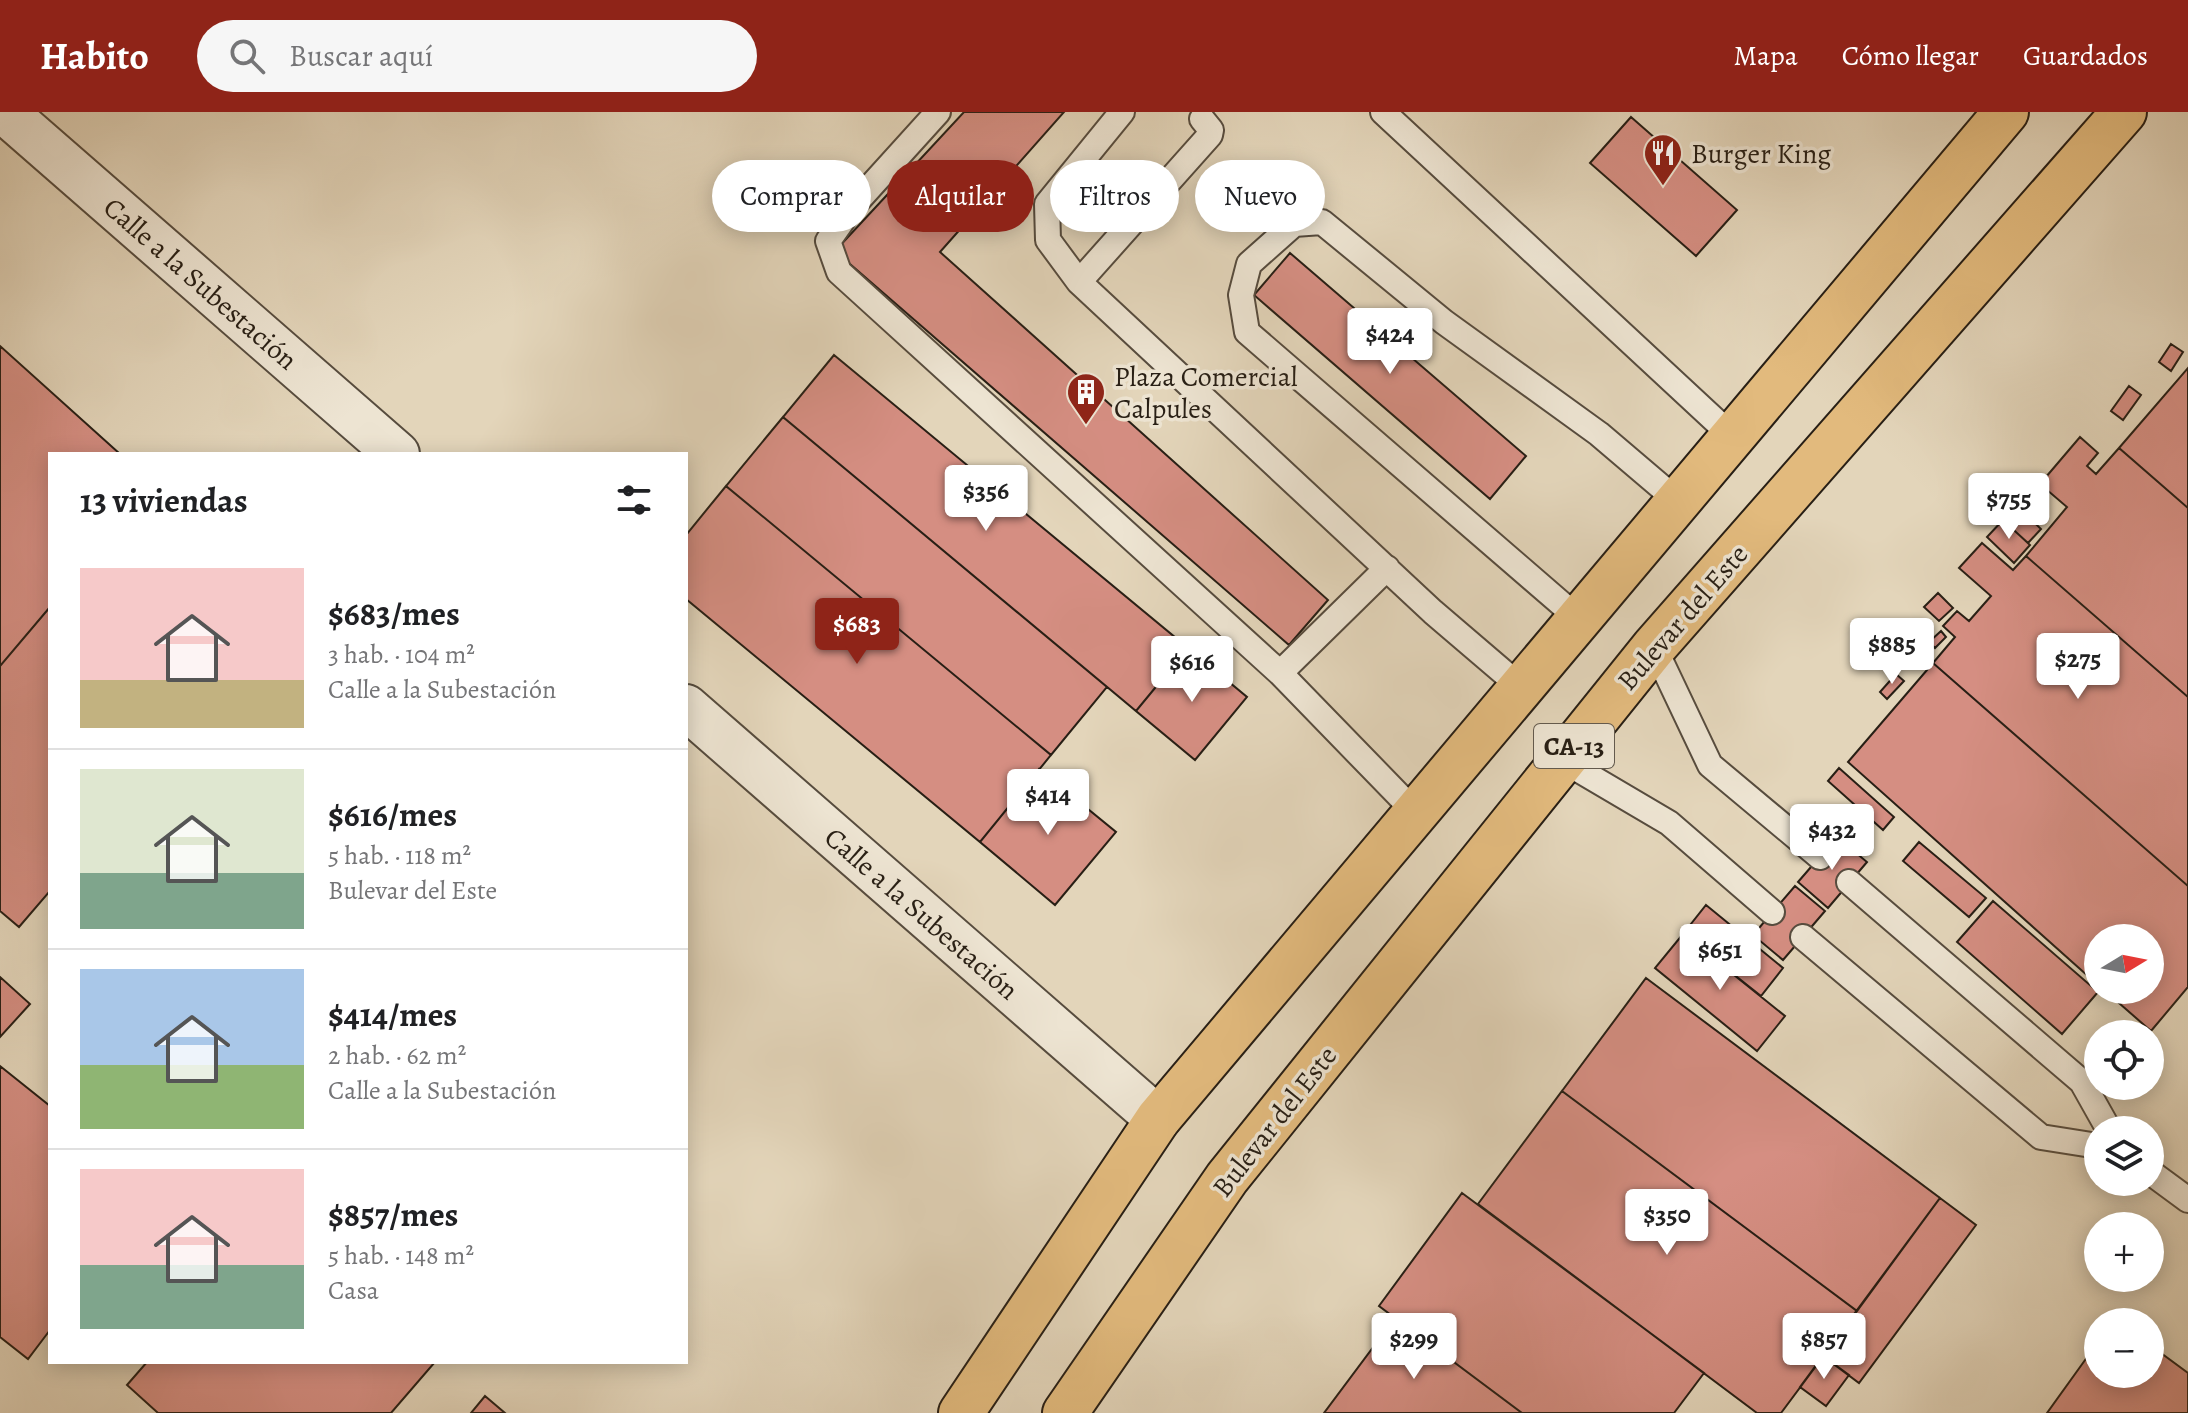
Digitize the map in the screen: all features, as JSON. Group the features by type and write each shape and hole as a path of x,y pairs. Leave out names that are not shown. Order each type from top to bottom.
{"highway":[{"name":"CA-13","path":"961,1413 1158,1119 1680,503 2006,112"},
{"name":"Bulevar del Este","path":"1065,1413 1227,1178 1562,760 1654,647 2124,112"}],"street":[{"name":"Calle a la Subestación","path":"5,112 395,452"},
{"name":"Calle a la Subestación","path":"688,709 1158,1119"}],"lane":[{"path":"938,112 852,207 828,241 839,272 1280,673 1416,813"},
{"path":"1122,112 1047,204 1048,240 1079,282 1387,568 1522,688"},
{"path":"1383,112 1733,437"},
{"path":"1079,282 1210,135 1211,130 1201,114"},
{"path":"1579,619 1247,332 1241,295 1249,264 1294,224 1322,222 1444,322 1599,434 1680,503"},
{"path":"1280,673 1387,568"},
{"path":"1654,647 1710,765 1820,857"},
{"path":"1562,760 1669,823 1772,912"},
{"path":"1849,882 2082,1082 2101,1116"},
{"path":"1803,937 2041,1137 2084,1144"},
{"path":"2164,1182 2188,1200"}],"building":[{"name":"Plaza Comercial Calpules","path":"964,112 1064,112 1021,160 919,160"},
{"name":"Burger King","path":"1631,117 1737,210 1696,256 1590,163"},
{"name":"Plaza Comercial Calpules","path":"887,195 887,232 958,232 940,252 1328,600 1289,645 835,251 853,232 871,232 871,212"},
{"path":"1290,253 1526,456 1490,499 1254,295"},
{"path":"2171,344 2183,352 2171,371 2159,362"},
{"path":"0,346 118,452 48,452 48,609 0,666"},
{"path":"834,355 1188,648 1136,711 783,417"},
{"path":"2188,368 2188,508 2119,448"},
{"path":"2129,386 2141,395 2123,420 2111,411"},
{"path":"783,417 1107,687 1051,755 726,486"},
{"path":"2080,437 2098,453 2087,466 2096,474 2119,448 2188,508 2188,697 2026,556 2067,507 2040,484"},
{"path":"726,486 1051,755 980,842 688,601 688,533"},
{"path":"2019,508 2041,529 2028,543 2006,523"},
{"path":"2003,520 2030,545 2014,563 1987,537"},
{"path":"1982,543 2013,570 2026,556 2188,697 2188,886 1933,663 1955,637 1943,626 1957,611 1969,621 1991,596 1959,568"},
{"path":"1938,593 1953,608 1939,621 1924,607"},
{"path":"48,609 48,893 19,927 0,911 0,666"},
{"path":"1941,631 1946,637 1935,648 1929,642"},
{"path":"1913,641 1919,644 1910,658 1904,654"},
{"path":"1188,648 1247,697 1195,760 1136,711"},
{"path":"1924,649 1929,654 1920,665 1914,661"},
{"path":"1933,663 2188,886 2188,987 2160,1020 2138,1020 2120,1004 2164,1004 2164,924 2084,924 2084,973 1848,762"},
{"path":"1896,674 1904,681 1887,699 1880,692"},
{"path":"1839,768 1894,817 1883,830 1828,781"},
{"path":"1039,769 1116,832 1055,905 980,842"},
{"path":"1837,837 1867,862 1828,908 1798,882"},
{"path":"1919,842 1986,898 1969,917 1903,861"},
{"path":"1795,886 1825,911 1783,960 1753,935"},
{"path":"1993,901 2084,980 2084,1004 2088,1004 2062,1034 1957,942"},
{"path":"1706,905 1783,968 1761,996 1683,934"},
{"path":"1683,934 1785,1016 1757,1051 1655,968"},
{"path":"0,977 30,1004 0,1037"},
{"path":"1646,978 1940,1198 1857,1311 1562,1091"},
{"path":"0,1066 48,1104 48,1333 28,1359 0,1337"},
{"path":"1562,1091 1857,1311 1781,1413 1757,1413 1478,1204"},
{"path":"1462,1193 1704,1373 1674,1413 1522,1413 1379,1306"},
{"path":"1940,1198 1976,1225 1859,1383 1823,1356"},
{"path":"1395,1318 1522,1413 1324,1413"},
{"path":"2164,1355 2188,1373 2188,1413 2047,1413 2084,1361 2084,1388 2164,1388"},
{"path":"1823,1356 1849,1375 1826,1406 1800,1387"},
{"path":"145,1364 433,1364 391,1413 158,1413 127,1385"},
{"path":"485,1396 505,1413 471,1413"}],"place":[{"name":"Burger King","path":"1663,187"},
{"name":"Plaza Comercial Calpules","path":"1086,426"}]}
